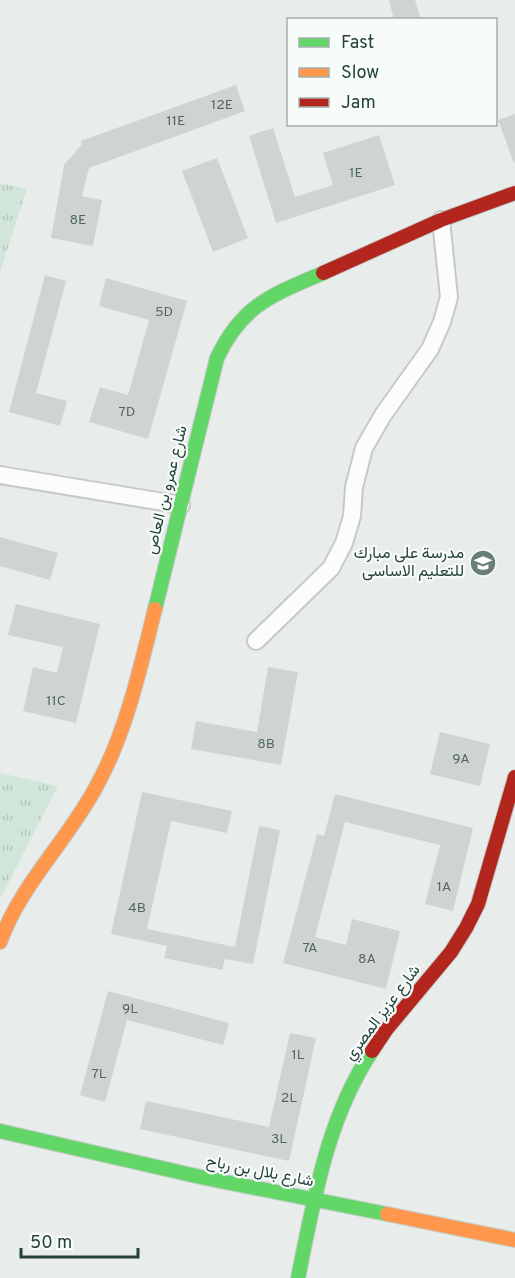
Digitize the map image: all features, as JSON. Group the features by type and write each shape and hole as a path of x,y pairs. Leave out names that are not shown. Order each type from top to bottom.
{"street":[{"name":"شارع عمرو بن العاص","path":"0,942 5,928 24,895 96,788 119,738 148,636 218,358 227,336 241,317 259,302 441,220 515,193"},
{"path":"256,641 331,568 344,543 352,516 354,487 364,448 383,415 430,349 442,322 449,297 441,220"},
{"path":"0,475 181,505"},
{"name":"شارع عزيز المصري","path":"298,1278 320,1174 336,1124 356,1075 386,1030 451,952 470,920 478,904 515,777"},
{"name":"شارع بلال بن رباح","path":"0,1131 206,1178 515,1240"}],"green space":[{"path":"0,183 27,189 0,272"},
{"path":"0,773 58,786 0,899"}],"building":[{"path":"389,0 415,0 420,18 394,18"},
{"path":"236,85 245,111 89,168 82,196 102,200 93,246 51,238 64,165 82,144 81,141"},
{"path":"515,114 515,162 514,163 498,120"},
{"path":"273,128 295,197 333,185 323,153 379,135 395,185 276,223 249,136"},
{"path":"217,158 248,238 213,252 182,171"},
{"path":"45,275 66,281 36,393 67,401 60,426 9,412"},
{"path":"106,278 187,301 148,439 89,422 100,387 128,395 149,320 99,306"},
{"path":"0,537 58,553 50,580 0,566"},
{"path":"16,604 100,624 76,723 23,711 33,667 57,673 63,647 8,635"},
{"path":"268,667 298,672 281,765 191,749 196,721 257,732"},
{"path":"440,732 490,744 480,786 430,774"},
{"path":"142,792 232,811 227,833 171,821 147,929 235,947 259,826 280,830 253,964 225,959 222,970 164,958 167,946 111,934"},
{"path":"335,794 473,828 453,911 425,904 440,845 345,822 315,937 346,945 352,919 400,931 386,989 283,963 317,834 324,836"},
{"path":"108,991 229,1023 223,1045 127,1020 105,1102 80,1095"},
{"path":"290,1033 316,1038 289,1161 140,1129 146,1101 269,1127"}],"traffic: fast":[{"path":"155,609 217,358 237,325 260,304 288,288 323,273"},
{"path":"298,1278 324,1160 333,1132 344,1104 372,1051"},
{"path":"0,1131 205,1178 387,1214"}],"traffic: slow":[{"path":"0,942 32,881 85,806 107,766 124,723 155,609"},
{"path":"387,1214 515,1240"}],"traffic: jam":[{"path":"323,273 441,220 515,193"},
{"path":"372,1051 386,1030 451,952 466,928 478,904 515,777"}],"place":[{"name":"مدرسة على مبارك للتعليم الاساسى","path":"483,563"}]}
